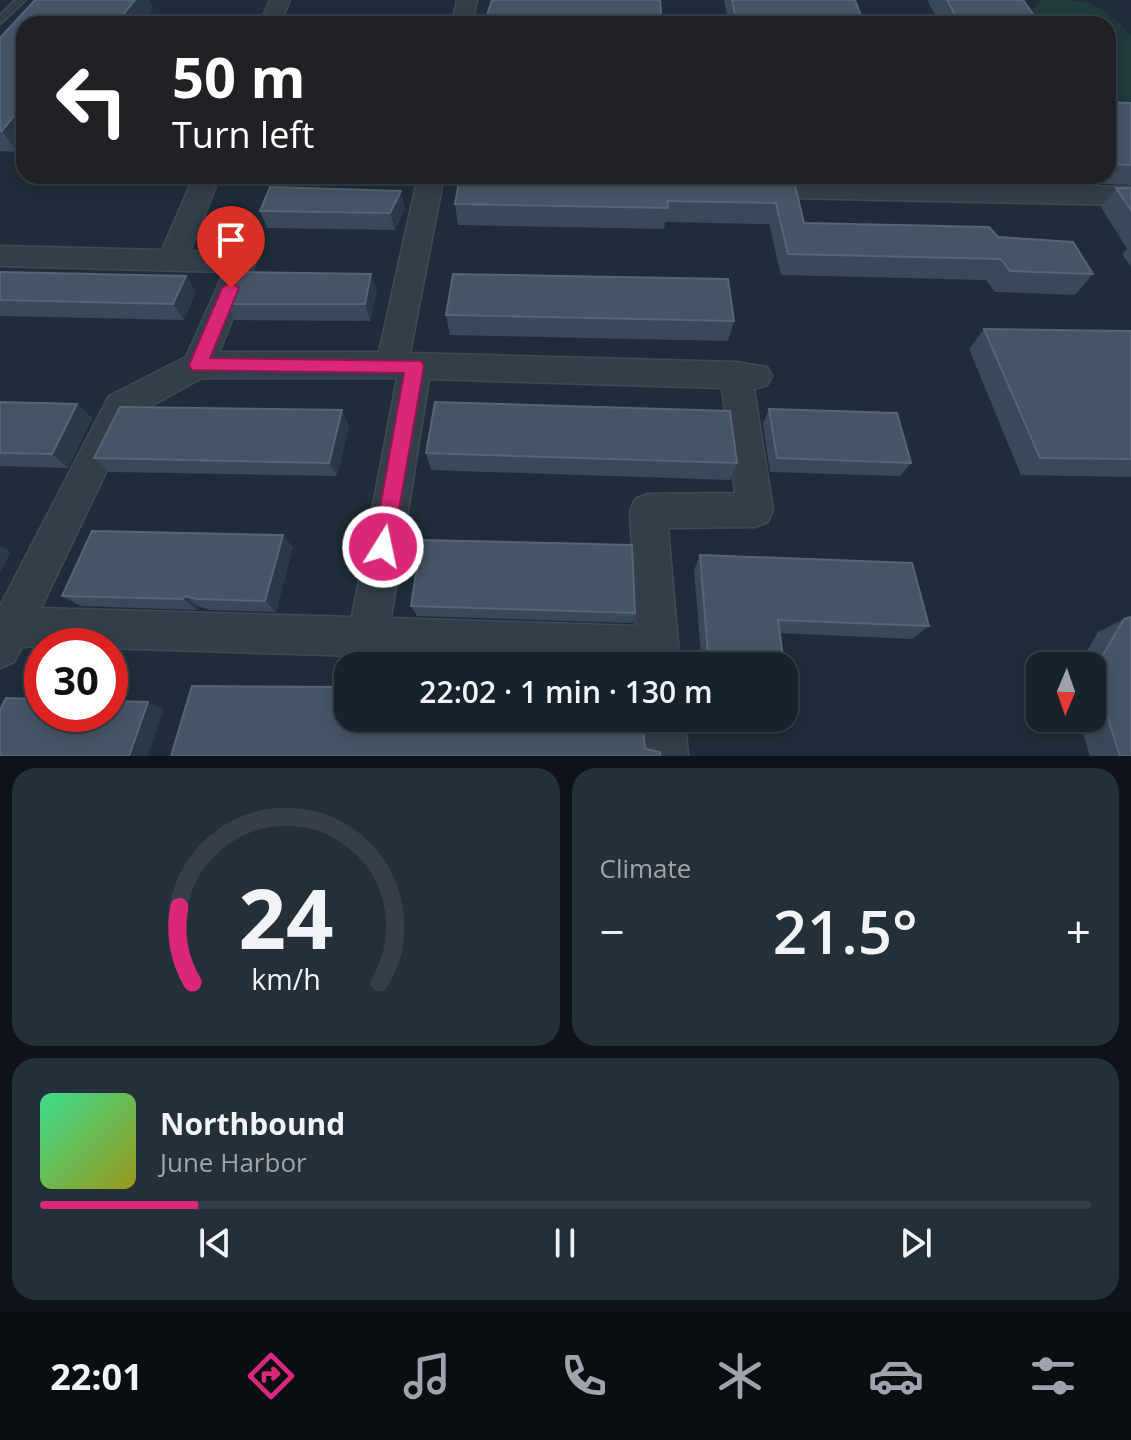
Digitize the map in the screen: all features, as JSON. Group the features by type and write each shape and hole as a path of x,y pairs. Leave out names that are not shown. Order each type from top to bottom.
{"street":[{"path":"172,260 204,184"},
{"path":"368,638 430,184"},
{"path":"781,184 791,190 1131,196"},
{"path":"0,256 242,262 198,365"},
{"path":"582,652 368,638 5,638 121,406 198,365 403,366 746,375 755,510 648,511 659,652"},
{"path":"664,732 666,756"}],"lane":[{"path":"0,21 21,0"}],"green space":[{"path":"1041,0 1071,1 1092,4 1111,16 1034,16 1031,11"},
{"path":"1116,21 1131,36 1131,103 1116,99"}],"building":[{"path":"35,0 135,0 122,16 20,16"},
{"path":"492,0 660,0 661,16 487,16"},
{"path":"732,0 855,0 861,16 735,16"},
{"path":"947,0 1023,0 1034,16 956,16"},
{"path":"16,21 16,113 2,131 0,131 0,38"},
{"path":"1116,102 1131,103 1131,165 1116,164"},
{"path":"459,184 795,184 804,223 989,227 998,237 1073,242 1093,274 1010,271 1001,259 788,254 776,203 667,201 668,208 455,204"},
{"path":"270,187 401,191 390,213 260,211"},
{"path":"1116,188 1131,188 1131,210"},
{"path":"0,272 186,276 173,304 0,300"},
{"path":"240,272 371,274 365,304 226,304"},
{"path":"453,274 728,279 734,321 446,315"},
{"path":"984,329 1131,331 1131,459 1040,458"},
{"path":"0,402 77,404 52,454 0,453"},
{"path":"435,402 730,411 737,463 426,453"},
{"path":"120,407 342,410 329,463 94,458"},
{"path":"769,409 897,413 911,463 777,458"},
{"path":"92,531 283,535 265,601 185,596 183,599 62,596"},
{"path":"421,540 632,545 635,613 411,606"},
{"path":"700,555 912,563 929,626 778,620 782,652 708,652"},
{"path":"1131,617 1131,756 1120,756 1106,704 1105,652 1124,619"},
{"path":"192,686 334,687 334,732 643,732 645,749 660,752 660,756 171,756"},
{"path":"6,698 24,698 24,732 128,732 128,701 148,702 129,756 0,756 0,710"}],"route":[{"path":"231,288 198,365 415,366 383,547"}]}
